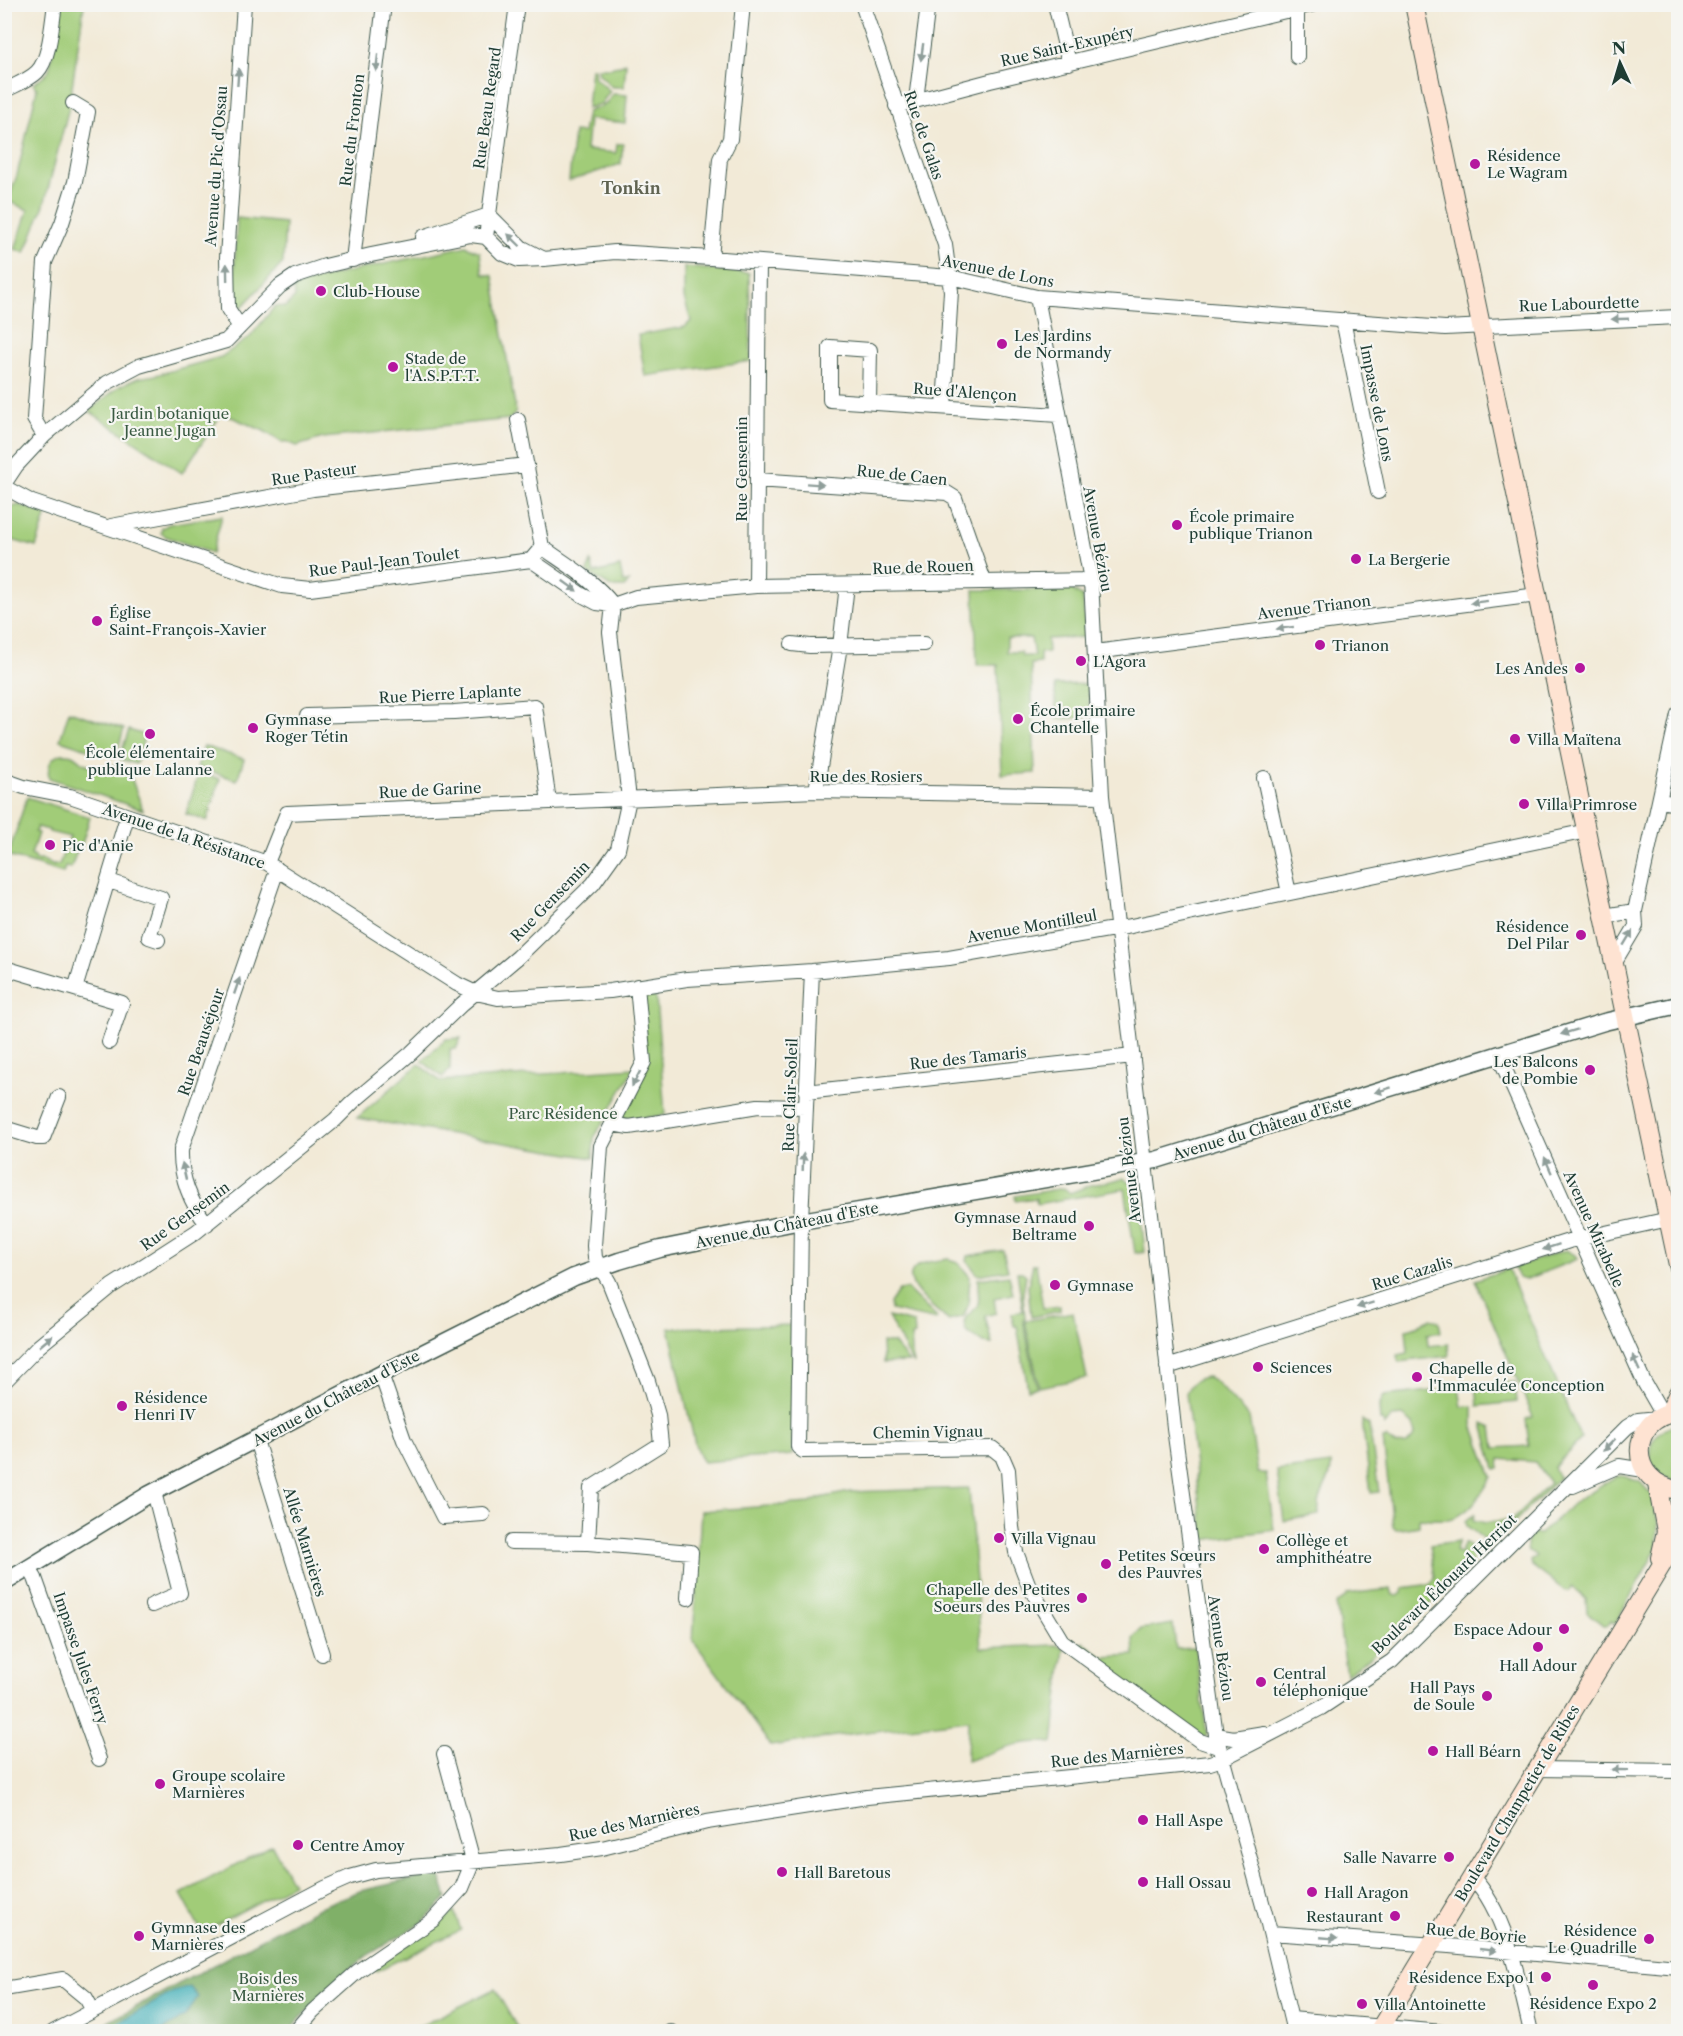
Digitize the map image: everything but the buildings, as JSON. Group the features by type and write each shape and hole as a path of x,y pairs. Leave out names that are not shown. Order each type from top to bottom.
{"main road":[{"path":"1414,4 1678,1265"},
{"path":"1671,1489 1644,1470 1640,1459 1640,1447 1649,1425 1667,1415 1678,1393"},
{"name":"Boulevard Champetier de Ribes","path":"1656,1575 1666,1531 1671,1489"},
{"name":"Boulevard Champetier de Ribes","path":"1379,2029 1676,1544"}],"street":[{"path":"4,91 35,74 42,67 55,4"},
{"name":"Avenue du Pic d'Ossau","path":"240,327 228,309 227,256 244,4"},
{"name":"Rue du Fronton","path":"353,260 384,4"},
{"name":"Rue Beau Regard","path":"486,237 517,4"},
{"path":"711,258 720,159 730,139 743,4"},
{"name":"Rue de Galas","path":"862,4 945,245 951,291 944,407"},
{"path":"916,100 928,4"},
{"path":"1054,4 1069,63"},
{"name":"Rue Saint-Exupéry","path":"896,106 1315,4"},
{"path":"1292,8 1297,57"},
{"path":"44,436 34,419 45,262 62,223 75,182 88,112 73,103"},
{"path":"4,486 16,466 44,436 107,383 139,366 226,341 280,286 288,281 325,266 371,255 489,215 521,247 544,259"},
{"path":"371,255 471,235 486,237"},
{"name":"Avenue de Lons","path":"486,237 502,253 519,260 615,252 759,261 950,277 1037,297 1445,328 1481,326"},
{"name":"Rue Gensemin","path":"756,586 759,261"},
{"name":"Avenue Béziou","path":"1037,297 1091,580 1102,796 1167,1367 1219,1747 1271,1933 1293,2025"},
{"name":"Rue Labourdette","path":"1481,326 1678,317"},
{"name":"Impasse de Lons","path":"1343,320 1378,492"},
{"name":"Rue d'Alençon","path":"869,402 870,350 830,347 830,400 1058,415"},
{"path":"518,420 542,547 597,587 613,604"},
{"name":"Rue Pasteur","path":"107,526 125,525 314,489 527,465"},
{"name":"Rue de Caen","path":"757,480 947,493 955,498 984,581"},
{"name":"Rue Paul-Jean Toulet","path":"4,486 32,502 282,586 310,589 531,560"},
{"path":"542,547 531,560 597,603 613,604 636,597 756,586"},
{"name":"Rue de Rouen","path":"756,586 1091,580"},
{"path":"816,791 840,646 847,585"},
{"name":"Avenue Trianon","path":"1095,652 1537,595"},
{"name":"Rue Gensemin","path":"4,1382 39,1346 112,1286 207,1224 327,1126 518,957 593,884 618,849 630,799 610,632 613,604"},
{"path":"792,644 810,646 924,644"},
{"name":"Rue Pierre Laplante","path":"307,716 454,712 535,706 549,802"},
{"path":"1614,963 1636,926 1635,911 1678,714"},
{"path":"1264,778 1289,893"},
{"name":"Avenue de la Résistance","path":"4,780 24,787 70,796 272,867 457,984 476,993"},
{"name":"Rue des Rosiers","path":"630,799 816,791 1102,796"},
{"name":"Rue de Garine","path":"272,867 287,813 630,799"},
{"path":"1660,801 1678,804"},
{"path":"75,989 127,817"},
{"name":"Avenue Montilleul","path":"476,993 498,998 610,991 687,979 812,971 949,957 1117,928 1587,831"},
{"name":"Rue Beauséjour","path":"207,1224 196,1209 187,1185 182,1167 181,1150 272,867"},
{"path":"109,881 161,898 149,937 158,940"},
{"path":"1604,916 1635,911"},
{"path":"4,969 122,1003 109,1042"},
{"name":"Rue Clair-Soleil","path":"801,1221 812,971"},
{"path":"588,1544 591,1488 661,1444 658,1415 648,1382 609,1282 595,1257 594,1246 601,1146 644,1062 637,986"},
{"name":"Avenue du Château d'Este","path":"4,1583 154,1492 574,1277 660,1249 801,1221 1145,1163 1626,1016 1678,1005"},
{"name":"Avenue Mirabelle","path":"1498,1054 1648,1389 1667,1415"},
{"name":"Rue des Tamaris","path":"806,1092 1133,1056"},
{"path":"4,1128 43,1138 59,1097"},
{"path":"612,1124 629,1126 758,1106 805,1107"},
{"name":"Rue Cazalis","path":"1167,1367 1580,1238 1669,1219"},
{"name":"Chemin Vignau","path":"801,1221 798,1447 803,1451 992,1448 1002,1456 1008,1470 1016,1552 1029,1586 1062,1641 1200,1741 1219,1747"},
{"path":"381,1374 404,1440 443,1517 483,1514"},
{"name":"Boulevard Édouard Herriot","path":"1219,1747 1277,1730 1321,1707 1392,1661 1627,1427 1638,1420 1667,1415"},
{"name":"Allée Marnières","path":"256,1440 322,1654"},
{"name":"Boulevard Édouard Herriot","path":"1565,1490 1619,1466 1644,1470"},
{"path":"152,1605 180,1593 154,1492"},
{"path":"511,1542 588,1544 691,1552 688,1598"},
{"name":"Impasse Jules Ferry","path":"29,1568 35,1578 99,1759"},
{"name":"Boulevard Édouard Herriot","path":"1219,1747 1234,1738 1277,1730"},
{"name":"Rue des Marnières","path":"53,2031 325,1888 350,1877 376,1870 561,1854 602,1848 707,1822 867,1797 1210,1763 1219,1747"},
{"path":"296,2031 313,2011 358,1971 433,1920 462,1888 473,1861 444,1754"},
{"path":"1537,1769 1678,1771"},
{"path":"1472,1877 1485,1893 1512,1952 1531,2031"},
{"name":"Rue de Boyrie","path":"1271,1933 1678,1967"},
{"path":"4,1989 63,1979 86,1998 93,2009"},
{"path":"1293,2025 1443,2031"}],"green space":[{"path":"61,5 84,5 69,107 44,205 25,253 15,249 28,210 8,201 17,175 37,89 33,84 48,72"},
{"path":"626,63 624,87 612,87 599,74 598,68 611,68"},
{"path":"591,68 594,68 595,78 610,91 601,104 587,108"},
{"path":"613,94 627,95 625,123 589,119 586,150 616,153 617,144 623,144 621,164 569,181 574,132 583,133 587,112 605,105"},
{"path":"237,218 285,223 283,263 242,307 233,301"},
{"name":"Jardin botanique Jeanne Jugan","path":"466,246 480,252 483,274 493,276 516,412 510,419 323,438 297,446 285,441 283,443 264,431 222,413 182,473 89,411 120,386 138,378 221,357 250,337 275,306 286,307 295,297 294,289 301,284"},
{"path":"684,267 749,273 751,361 645,376 638,335 685,327 691,321 684,298"},
{"path":"19,505 47,514 36,547 5,538 4,509"},
{"path":"222,516 212,553 161,533 162,528 169,524"},
{"path":"591,562 594,573 620,567 623,582 629,582 624,587 611,587 587,572"},
{"path":"974,590 1072,590 1083,597 1085,637 1047,639 1048,652 1040,653 1040,663 1031,664 1035,773 1002,775 998,665 977,665","holes":["1007,638 1031,638 1034,656 1022,656 1021,652 1007,652"]},
{"path":"1088,684 1090,717 1056,719 1055,685"},
{"path":"69,711 124,729 115,758 60,740"},
{"path":"129,730 145,735 136,764 119,759"},
{"path":"204,746 244,759 237,780 197,767"},
{"path":"62,754 72,755 92,766 120,766 132,780 143,810 49,778 50,763"},
{"path":"199,772 220,779 207,821 186,814"},
{"path":"27,797 90,817 81,847 68,843 70,837 37,827 35,832 38,833 31,855 35,859 40,861 41,859 54,866 59,865 64,851 68,852 70,849 77,851 71,868 65,867 63,873 8,856"},
{"path":"647,996 656,998 665,1115 624,1120 621,1118 646,1069 643,998"},
{"path":"461,1038 456,1049 450,1049 450,1070 442,1077 422,1061 446,1039"},
{"name":"Parc Résidence","path":"419,1064 440,1081 634,1068 594,1138 593,1158 357,1118"},
{"path":"1125,1178 1138,1188 1145,1252 1135,1253 1125,1189 1037,1204 1036,1198 1016,1201 1015,1196 1064,1188 1070,1193 1091,1185"},
{"path":"1003,1250 1008,1270 978,1275 967,1261 968,1256"},
{"path":"1566,1250 1575,1255 1577,1259 1525,1280 1519,1278 1514,1267"},
{"path":"948,1259 958,1262 970,1277 968,1305 964,1316 949,1321 921,1296 911,1280 911,1273 919,1265"},
{"path":"1033,1264 1036,1264 1043,1308 1060,1306 1060,1311 1031,1317 1028,1286"},
{"path":"1508,1269 1581,1439 1554,1467 1559,1478 1495,1541 1485,1540 1467,1526 1466,1521 1474,1514 1473,1520 1486,1523 1513,1519 1550,1483 1535,1462 1500,1459 1499,1468 1495,1469 1483,1424 1492,1428 1495,1448 1529,1446 1526,1419 1533,1417 1475,1280"},
{"path":"1017,1272 1026,1275 1023,1294 1025,1319 1023,1319 1037,1387 1028,1389 1017,1326 1014,1326 1012,1313 1023,1311"},
{"path":"1009,1275 1013,1294 994,1298 996,1313 985,1316 992,1344 984,1343 967,1333 964,1322 978,1304 978,1279"},
{"path":"907,1289 937,1318 936,1320 891,1310 890,1303 899,1290"},
{"path":"1073,1312 1087,1378 1039,1387 1025,1321"},
{"path":"888,1317 914,1323 915,1335 911,1336 913,1364"},
{"path":"1430,1319 1439,1321 1441,1332 1427,1334 1428,1346 1448,1344 1449,1356 1399,1362 1398,1355 1408,1353 1406,1329"},
{"path":"794,1325 792,1455 703,1462 695,1444 669,1328"},
{"path":"882,1343 893,1343 909,1362 883,1363"},
{"path":"1208,1377 1215,1381 1249,1417 1258,1473 1266,1473 1274,1530 1204,1540 1186,1393 1194,1381"},
{"path":"1515,1382 1517,1402 1478,1406 1476,1386"},
{"path":"1459,1388 1462,1407 1473,1406 1473,1425 1492,1477 1474,1503 1462,1514 1448,1519 1419,1518 1419,1526 1396,1530 1393,1527 1383,1439 1386,1438 1395,1445 1407,1444 1415,1435 1413,1424 1403,1416 1392,1417 1384,1426 1383,1421 1380,1421 1379,1406 1384,1396"},
{"path":"1362,1420 1369,1425 1379,1492 1371,1493"},
{"path":"1678,1425 1678,1482 1658,1472 1652,1464 1650,1455 1655,1437 1663,1430"},
{"path":"1331,1464 1331,1471 1320,1500 1319,1515 1284,1521 1277,1471"},
{"path":"1616,1476 1640,1482 1652,1495 1658,1524 1657,1548 1615,1624 1611,1621 1608,1625 1603,1625 1587,1612 1586,1599 1572,1587 1569,1591 1564,1590 1531,1565 1530,1561 1536,1556 1528,1552 1527,1544 1532,1533 1540,1534 1580,1498"},
{"path":"969,1488 981,1648 1056,1645 1064,1648 1053,1743 1020,1744 967,1761 968,1720 771,1746 693,1640 701,1511 810,1503 820,1498 850,1492"},
{"path":"1459,1541 1455,1551 1460,1553 1465,1543 1470,1545 1472,1563 1395,1638 1347,1675 1336,1604 1347,1594 1391,1589 1393,1595 1398,1596 1402,1593 1403,1588 1431,1584 1435,1577 1430,1545"},
{"path":"1173,1624 1176,1649 1195,1648 1207,1736 1203,1737 1078,1649 1083,1642 1103,1657 1134,1655 1133,1638 1141,1629"},
{"path":"272,1845 293,1884 202,1932 181,1894"},
{"name":"Bois des Marnières","path":"439,1873 447,1898 422,1923 368,1955 343,1975 289,2031 90,2032 322,1906 360,1891"},
{"path":"454,1912 461,1930 376,1971 374,1968"},
{"path":"495,1989 519,2031 410,2031"}],"water":[{"path":"190,1987 198,1997 185,2016 162,2031 103,2031 173,1992"}],"place":[{"name":"Résidence Le Wagram","path":"1475,164"},
{"name":"Club-House","path":"321,291"},
{"name":"Les Jardins de Normandy","path":"1002,344"},
{"name":"Stade de l'A.S.P.T.T.","path":"393,367"},
{"name":"École primaire publique Trianon","path":"1177,525"},
{"name":"La Bergerie","path":"1356,559"},
{"name":"Église Saint-François-Xavier","path":"97,621"},
{"name":"Trianon","path":"1320,645"},
{"name":"L'Agora","path":"1081,661"},
{"name":"Les Andes","path":"1580,668"},
{"name":"École primaire Chantelle","path":"1018,719"},
{"name":"Gymnase Roger Tétin","path":"253,728"},
{"name":"École élémentaire publique Lalanne","path":"150,734"},
{"name":"Villa Maïtena","path":"1515,739"},
{"name":"Villa Primrose","path":"1524,804"},
{"name":"Pic d'Anie","path":"50,845"},
{"name":"Résidence Del Pilar","path":"1581,935"},
{"name":"Les Balcons de Pombie","path":"1590,1070"},
{"name":"Gymnase Arnaud Beltrame","path":"1089,1226"},
{"name":"Gymnase","path":"1055,1285"},
{"name":"Sciences","path":"1258,1367"},
{"name":"Chapelle de l'Immaculée Conception","path":"1417,1377"},
{"name":"Résidence Henri IV","path":"122,1406"},
{"name":"Villa Vignau","path":"999,1538"},
{"name":"Collège et amphithéatre","path":"1264,1549"},
{"name":"Petites Sœurs des Pauvres","path":"1106,1564"},
{"name":"Chapelle des Petites Soeurs des Pauvres","path":"1082,1598"},
{"name":"Espace Adour","path":"1564,1629"},
{"name":"Hall Adour","path":"1538,1647"},
{"name":"Central téléphonique","path":"1261,1682"},
{"name":"Hall Pays de Soule","path":"1487,1696"},
{"name":"Hall Béarn","path":"1433,1751"},
{"name":"Groupe scolaire Marnières","path":"160,1784"},
{"name":"Hall Aspe","path":"1143,1820"},
{"name":"Centre Amoy","path":"298,1845"},
{"name":"Salle Navarre","path":"1449,1857"},
{"name":"Hall Baretous","path":"782,1872"},
{"name":"Hall Ossau","path":"1143,1882"},
{"name":"Hall Aragon","path":"1312,1892"},
{"name":"Restaurant","path":"1395,1916"},
{"name":"Gymnase des Marnières","path":"139,1936"},
{"name":"Résidence Le Quadrille","path":"1649,1939"},
{"name":"Résidence Expo 1","path":"1546,1977"},
{"name":"Résidence Expo 2","path":"1593,1985"},
{"name":"Villa Antoinette","path":"1362,2004"}],"district":[{"name":"Tonkin","path":"631,188"}]}
